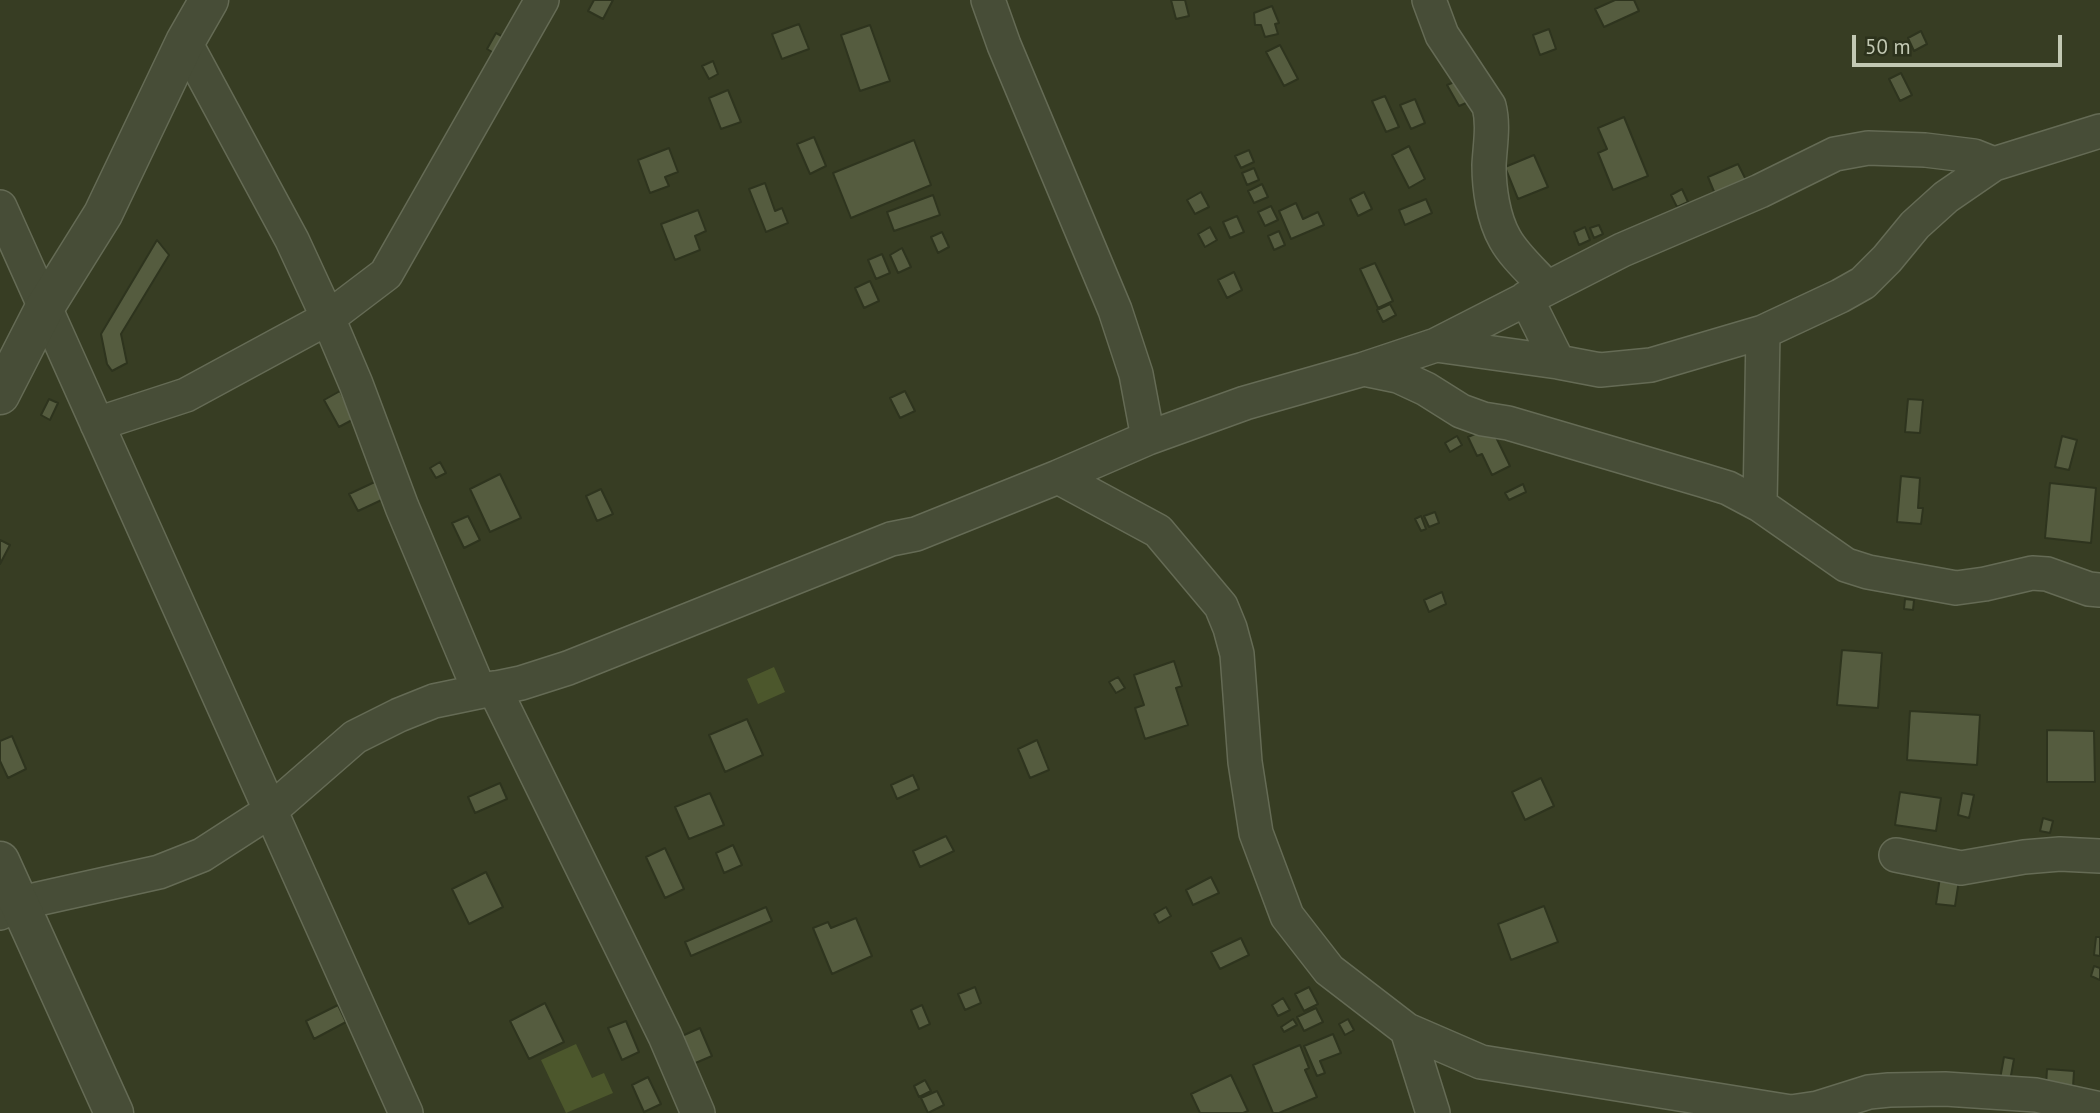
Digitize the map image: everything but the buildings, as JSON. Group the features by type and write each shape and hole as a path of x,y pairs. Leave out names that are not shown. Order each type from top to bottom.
{"street":[{"path":"0,395 45,307 103,214 185,42 209,0"},
{"path":"97,424 186,395 328,318 386,274 542,0"},
{"path":"988,0 1115,310 1136,374 1148,438"},
{"path":"1429,0 1443,35 1489,106 1493,119 1489,176 1499,224 1537,293 1558,362"},
{"path":"185,42 292,240 356,384 402,507 487,689 665,1036 698,1113"},
{"path":"1436,345 1600,370 1651,365 1763,332 1863,283 1922,218 1946,197 1994,164 2100,131"},
{"path":"10,908 159,872 202,855 271,811 355,737 399,715 434,701 521,683 568,668 891,539 916,534 1148,438 1245,403 1436,345 1622,250 1760,191 1835,154 1868,148 1925,150 1974,156 1994,164"},
{"path":"0,208 406,1113"},
{"path":"1760,505 1763,332"},
{"path":"1364,369 1398,376 1426,389 1461,411 1483,419 1508,423 1728,488 1760,505 1846,565 1868,572 1956,587 1985,584 2032,573 2100,590"},
{"path":"1058,477 1158,531 1221,606 1237,654 1240,713 1255,833 1287,916 1329,970 1406,1030 1480,1062 1791,1112 1818,1108 1869,1092 1945,1090 2036,1095 2100,1109"},
{"path":"1896,855 1961,868 2036,856 2100,856"},
{"path":"0,861 10,908 114,1113"},
{"path":"1406,1030 1433,1113"},
{"path":"1945,1090 1972,1113"}],"shaded area":[{"path":"774,667 785,692 758,704 747,679"},
{"path":"576,1044 592,1078 604,1073 613,1093 566,1113 541,1060"}]}
